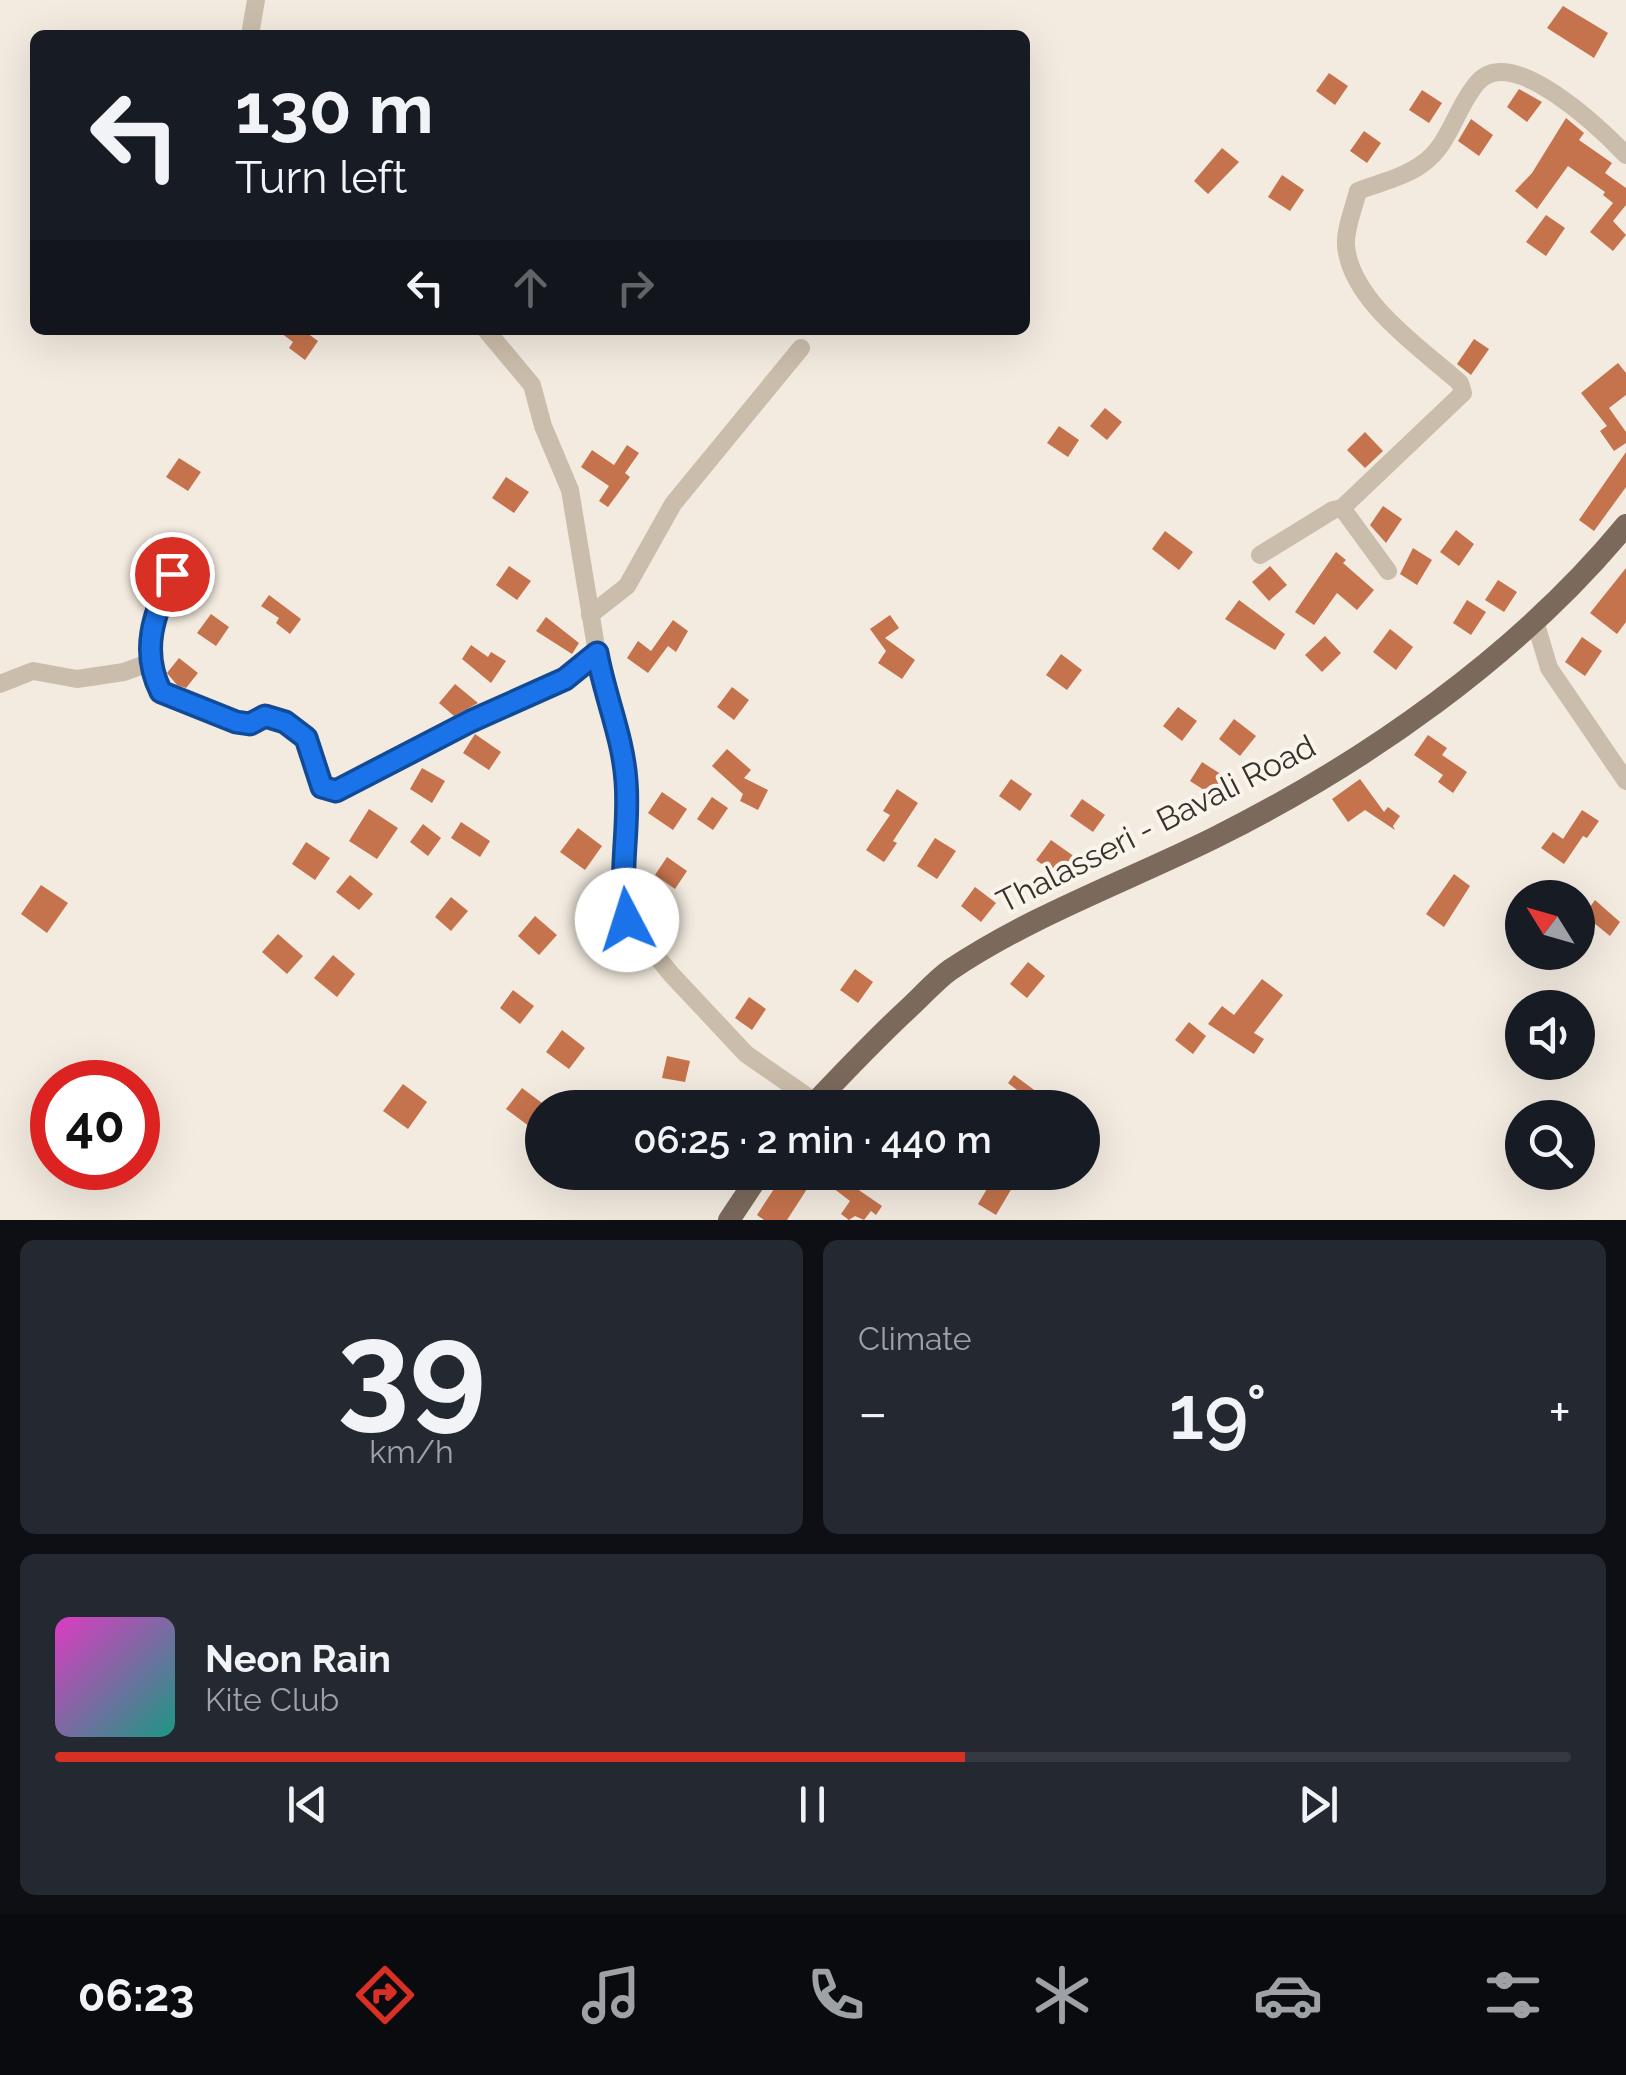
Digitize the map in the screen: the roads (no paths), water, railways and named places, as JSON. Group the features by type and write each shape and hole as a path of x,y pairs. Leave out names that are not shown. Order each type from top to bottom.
{"main road":[{"name":"Thalasseri - Bavali Road","path":"827,1090 948,972 1042,916 1216,837 1332,773 1446,694 1536,621 1596,562 1626,525"},
{"path":"729,1220 748,1190"}],"street":[{"path":"251,30 256,0"},
{"path":"1260,554 1332,510 1342,508 1463,393 1460,384 1376,308 1356,278 1346,244 1358,191 1423,164 1453,129 1463,103 1488,74 1506,74 1545,86 1585,113 1626,154"},
{"path":"490,335 532,386 543,426 570,490 597,653 624,752 627,788 622,890 627,920 746,1054 793,1090"},
{"path":"590,615 627,586 674,504 802,348"},
{"path":"1342,508 1388,570"},
{"path":"172,574 150,631 152,675 161,692 236,722 250,724 265,716 285,722 306,738 322,787 336,791 471,721 565,679 597,653"},
{"path":"1536,621 1549,668 1626,781"},
{"path":"0,684 33,670 77,679 124,672 150,662"}]}
